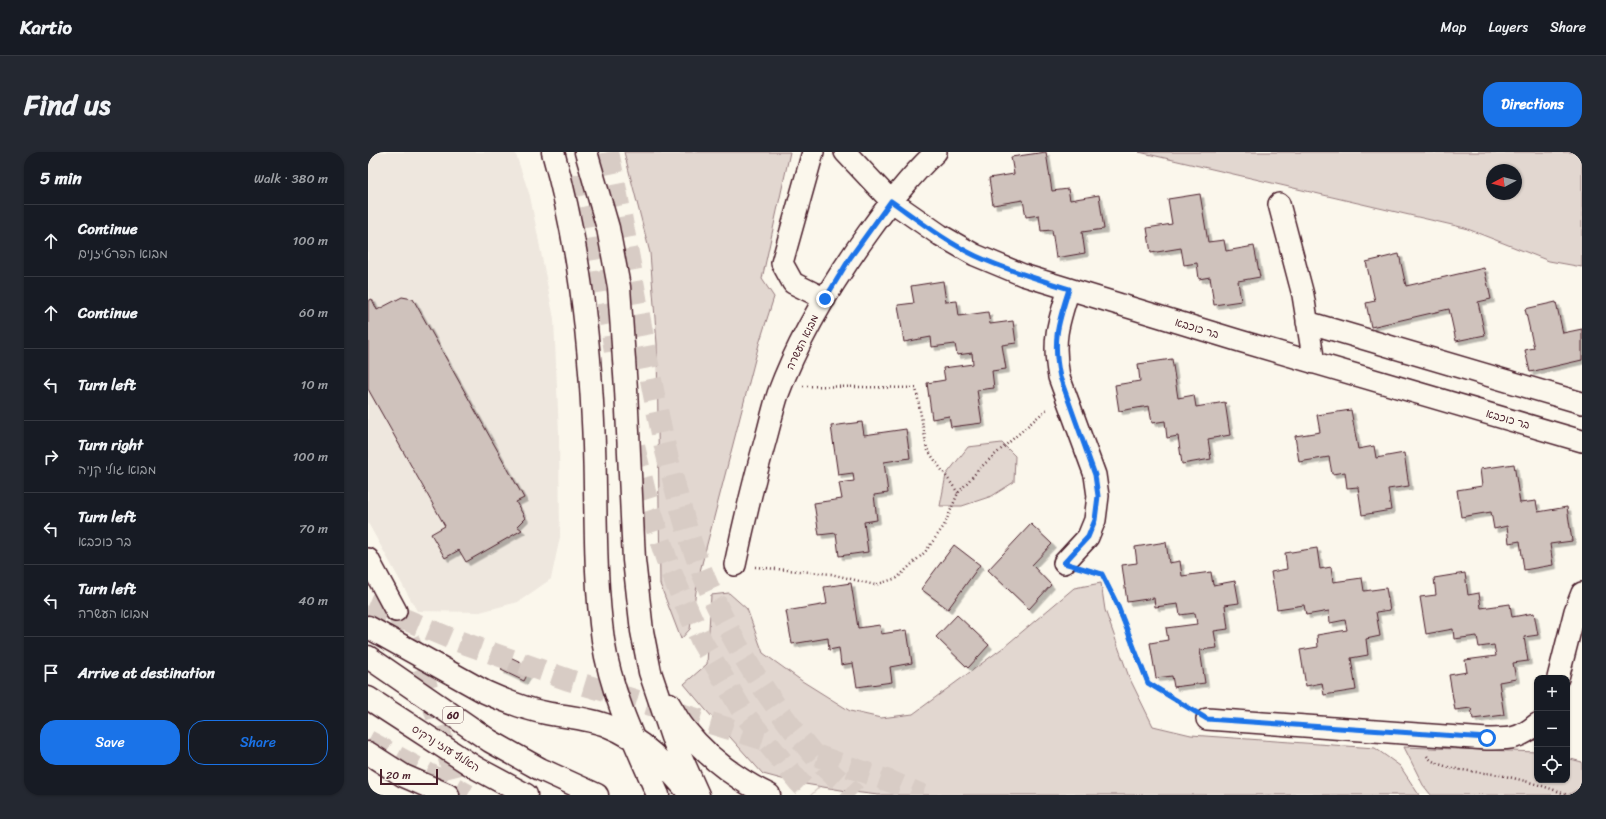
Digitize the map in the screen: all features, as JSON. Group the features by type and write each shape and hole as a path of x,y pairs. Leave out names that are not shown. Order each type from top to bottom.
{"highway":[{"path":"553,152 565,193 577,260 586,331 593,422 598,574 603,640 612,682 633,739 658,795"},
{"path":"586,152 608,228 618,287 626,389 634,560 642,631 650,672 672,737 698,795"},
{"path":"368,627 500,699 544,712 593,721 609,726 633,739 660,760 690,795"},
{"name":"60","path":"368,657 490,741 540,769 597,795"},
{"path":"650,672 683,727 700,746 723,768 754,788 769,795"},
{"name":"האלוף עוזי נרקיס","path":"368,698 476,768 526,795"},
{"path":"368,753 404,776 448,795"}],"street":[{"path":"814,152 782,263 793,283 825,299"},
{"name":"בר כוכבא","path":"845,152 891,201 940,235 975,255 1023,275 1314,363 1582,441"},
{"name":"מבוא העשרה","path":"735,565 752,489 778,395 794,355 850,258 891,201 914,173 936,152"},
{"path":"1279,204 1303,295 1314,363"},
{"path":"1064,563 1088,537 1095,520 1098,496 1095,475 1060,377 1056,361 1055,343 1060,317 1069,289"},
{"path":"1307,322 1582,403"},
{"path":"368,559 396,611"},
{"path":"1559,675 1575,611 1582,593"},
{"path":"1207,719 1487,738 1512,738 1523,735 1534,726"}],"path":[{"path":"782,386 916,388 927,449 958,493"},
{"path":"735,565 831,574 875,585 897,578 925,552 944,526 958,493 981,466 1066,393"},
{"path":"1064,563 1102,574 1117,604 1148,683 1207,719"},
{"path":"1421,734 1423,750 1429,759 1446,767 1501,775 1567,795"}],"shaded area":[{"path":"368,152 515,152 530,196 554,319 559,433 560,537 551,579 518,602 480,612 417,611 368,523"},
{"path":"624,152 790,152 762,279 774,297 759,344 698,579 690,629 681,639 660,584 657,344 650,253"},
{"path":"1139,152 1582,152 1582,267 1549,261 1465,228"},
{"path":"1002,443 1015,456 1014,482 992,496 962,506 940,506 946,475 968,447"},
{"path":"1101,583 1105,610 1129,677 1153,726 1191,735 1375,748 1400,766 1419,795 878,795 853,792 793,782 763,774 684,684 707,664 711,595 729,593 747,609 763,653 802,681 850,711 881,718 913,714 1004,647 1074,588"},
{"path":"1404,747 1534,752 1534,783 1570,783 1570,759 1582,762 1582,787 1568,795 1431,795 1423,785"}],"building":[{"path":"1046,152 1052,191 1068,189 1070,200 1099,195 1104,229 1082,232 1085,253 1056,258 1052,230 1041,231 1039,215 1026,217 1023,200 993,205 989,178 1014,174 1011,157"},
{"path":"1200,194 1208,242 1224,240 1226,251 1254,246 1260,277 1238,281 1241,301 1214,305 1210,277 1199,279 1197,263 1184,265 1181,248 1151,253 1147,228 1172,224 1168,199"},
{"path":"1399,254 1406,286 1484,268 1491,299 1478,302 1485,335 1456,341 1449,309 1371,327 1366,303 1375,301 1366,262"},
{"path":"943,281 946,302 957,301 959,316 988,312 990,324 1013,321 1016,343 1002,345 1006,369 992,371 994,388 977,390 982,423 951,427 949,416 932,419 927,383 945,380 943,368 973,364 972,353 957,355 955,344 932,347 931,337 904,342 898,305 914,303 911,286"},
{"path":"402,297 413,299 524,498 516,502 525,518 517,526 522,530 466,562 459,550 445,558 431,534 445,526 368,389 368,301 372,299 377,310"},
{"path":"1556,302 1563,333 1582,329 1582,360 1530,372 1525,350 1534,348 1525,309"},
{"path":"1172,359 1178,398 1194,395 1196,407 1225,402 1230,435 1208,439 1211,459 1182,464 1178,436 1167,438 1165,421 1152,423 1149,406 1119,411 1115,385 1140,381 1138,364"},
{"path":"1351,410 1358,449 1374,446 1376,458 1404,453 1409,486 1388,489 1391,510 1362,515 1358,487 1347,488 1345,472 1332,474 1329,457 1299,462 1295,436 1320,432 1317,415"},
{"path":"862,422 864,435 906,429 910,458 884,462 888,493 874,495 877,520 864,522 868,552 839,556 836,533 819,535 814,503 842,499 839,483 854,481 853,473 838,475 831,426"},
{"path":"1514,464 1520,503 1536,501 1538,512 1567,507 1572,541 1550,544 1553,565 1524,570 1520,541 1509,543 1507,526 1494,529 1491,512 1461,517 1457,490 1482,486 1480,469"},
{"path":"1031,524 1052,544 1032,565 1051,585 1029,609 988,570"},
{"path":"1166,542 1169,563 1180,561 1182,576 1211,572 1213,585 1235,581 1239,603 1225,605 1228,629 1214,631 1217,648 1200,650 1205,683 1174,687 1172,676 1156,678 1150,643 1168,640 1166,628 1197,624 1195,613 1180,615 1178,604 1155,607 1154,598 1127,602 1122,565 1137,563 1135,547"},
{"path":"954,545 980,565 948,609 921,589"},
{"path":"1317,548 1320,569 1331,567 1333,582 1362,578 1364,591 1386,588 1390,610 1376,612 1380,636 1366,639 1368,655 1351,658 1356,690 1324,695 1322,683 1306,686 1300,650 1318,647 1317,635 1347,630 1345,620 1330,623 1329,611 1306,615 1304,605 1277,609 1271,572 1287,569 1285,553"},
{"path":"1465,573 1468,595 1479,593 1481,608 1510,604 1512,617 1534,613 1538,635 1524,637 1528,661 1513,663 1516,679 1499,682 1504,715 1473,719 1471,708 1455,710 1449,675 1467,672 1465,660 1496,656 1494,645 1479,647 1477,636 1454,639 1453,629 1426,634 1420,597 1436,595 1434,578"},
{"path":"851,583 858,628 880,625 881,634 907,630 912,663 890,667 892,682 857,687 853,663 841,665 839,648 829,650 828,638 792,644 786,611 827,604 824,587"},
{"path":"957,615 989,645 968,668 936,637"},
{"path":"508,656 531,667 524,681 501,670"}],"tunnel":[{"path":"608,152 643,339 666,451 680,505 697,559 708,586 734,640 765,690 782,715 819,761 855,795"},
{"path":"582,173 592,214 615,351"},
{"path":"634,446 646,496 670,570 702,642 744,714 799,782 812,795"},
{"path":"368,604 452,639 569,680 766,740"},
{"path":"396,611 423,672 458,795"},
{"path":"368,741 468,795"},
{"path":"818,756 892,782 922,795"}],"route":[{"path":"825,299 850,258 891,201 940,235 975,255 1023,275 1069,289 1060,317 1055,343 1056,361 1060,377 1095,475 1098,496 1095,520 1088,537 1064,563 1102,574 1117,604 1148,683 1207,719 1487,738"}]}
